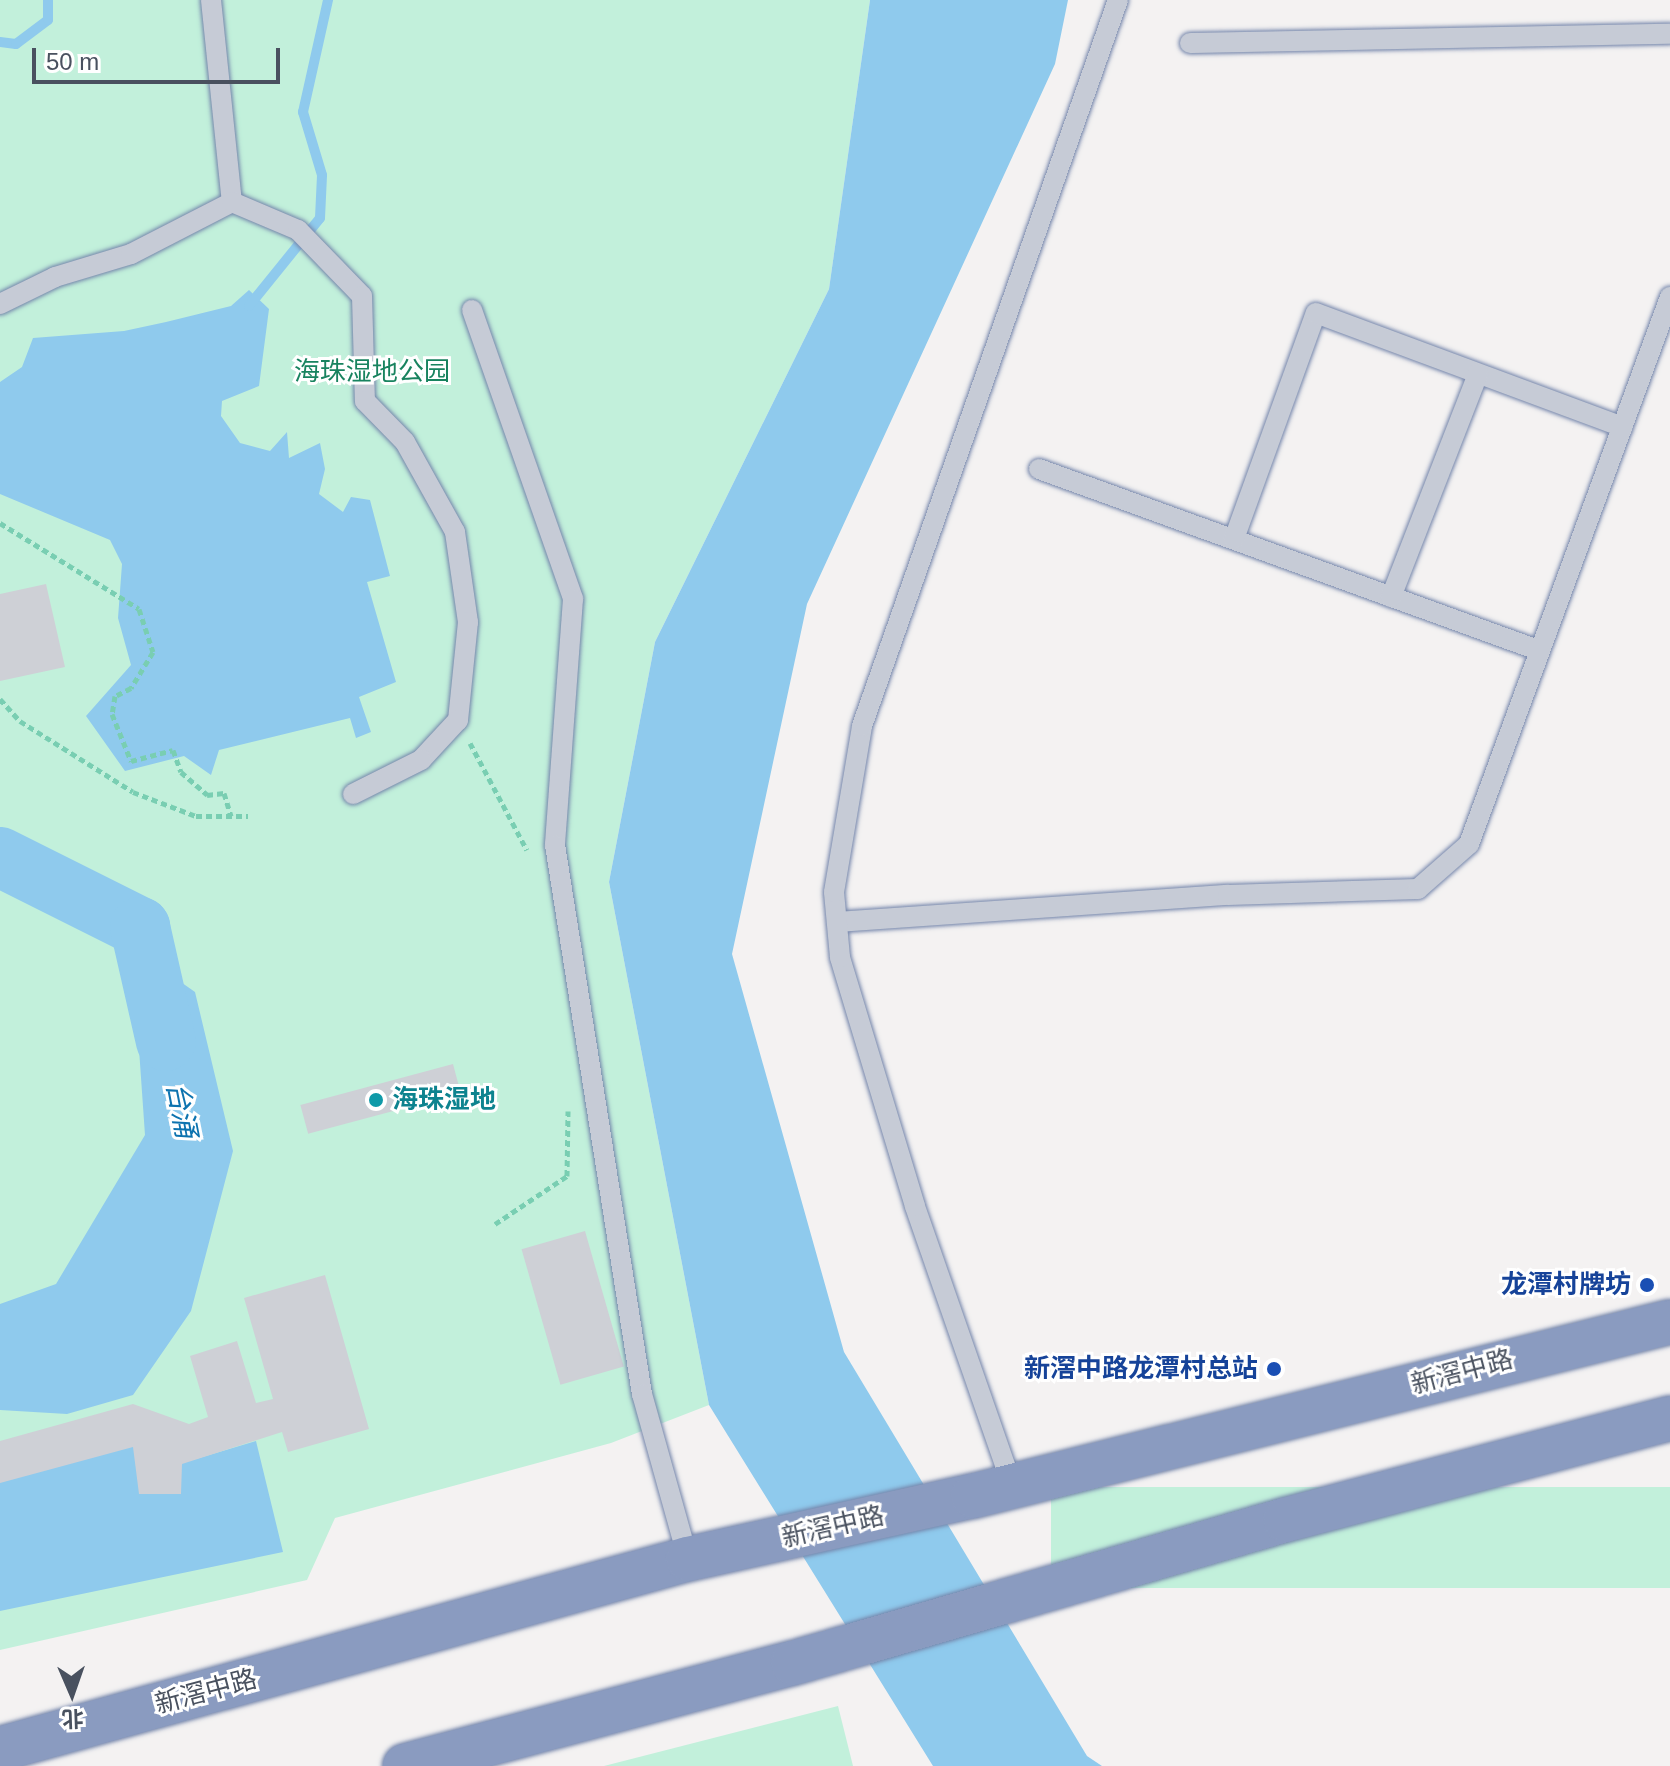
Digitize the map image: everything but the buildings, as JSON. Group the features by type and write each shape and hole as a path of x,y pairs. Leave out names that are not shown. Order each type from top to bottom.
{"highway":[{"name":"新滘中路","path":"0,1749 688,1559 993,1490 1670,1322"},
{"path":"405,1766 793,1663 1033,1591 1670,1418"}],"lane":[{"path":"211,0 232,202"},
{"path":"993,1490 915,1206 840,957 834,892 862,726 1118,0"},
{"path":"1190,43 1670,34"},
{"path":"232,202 298,230 362,296 365,401 405,442 455,532 468,622 458,720 421,760 353,794"},
{"path":"0,304 55,277 131,254 232,202"},
{"path":"837,922 1228,895 1418,889 1469,844 1670,297"},
{"path":"472,310 573,599 555,845 642,1394 688,1559"},
{"path":"1234,539 1316,313 1622,427"},
{"path":"1391,597 1478,374"},
{"path":"1039,469 1538,650"}],"path":[{"path":"0,523 103,591 139,609 153,652 131,688 115,696 112,714 131,761 173,750 181,772 207,795 224,793 231,816"},
{"path":"0,699 20,721 133,792 196,816 248,816"},
{"path":"458,720 529,853"},
{"path":"495,1224 567,1176 568,1096"}],"green space":[{"name":"海珠湿地公园","path":"0,0 870,0 829,289 655,642 609,882 709,1405 611,1443 335,1518 307,1580 0,1650"},
{"path":"1051,1487 1670,1487 1670,1588 1051,1588"},
{"path":"838,1706 853,1766 604,1766"}],"water":[{"path":"870,0 1068,0 1055,64 807,604 732,954 844,1352 1087,1756 1102,1766 933,1766 709,1405 609,882 655,642 829,289"},
{"path":"249,290 269,309 259,386 222,401 221,416 240,443 270,451 287,432 289,458 320,443 325,469 319,494 343,512 351,497 370,500 390,576 367,582 396,682 359,697 371,732 356,738 350,718 219,750 211,775 184,756 125,771 86,716 131,665 118,618 122,564 110,540 0,494 0,382 22,367 33,338 124,331 166,322 231,306"},
{"path":"148,959 195,992 233,1151 191,1311 133,1395 67,1414 0,1410 0,1304 56,1284 145,1135 136,1006"},
{"path":"131,1433 189,1461 256,1441 283,1552 0,1611 0,1475"}],"waterway":[{"path":"0,42 16,44 48,20 48,0"},
{"path":"249,306 320,218 322,175 303,112 328,0"},
{"name":"台涌","path":"0,857 140,927 166,1041"}],"place":[{"name":"海珠湿地","path":"376,1100"},
{"name":"龙潭村牌坊","path":"1647,1285"},
{"name":"新滘中路龙潭村总站","path":"1274,1369"}]}
